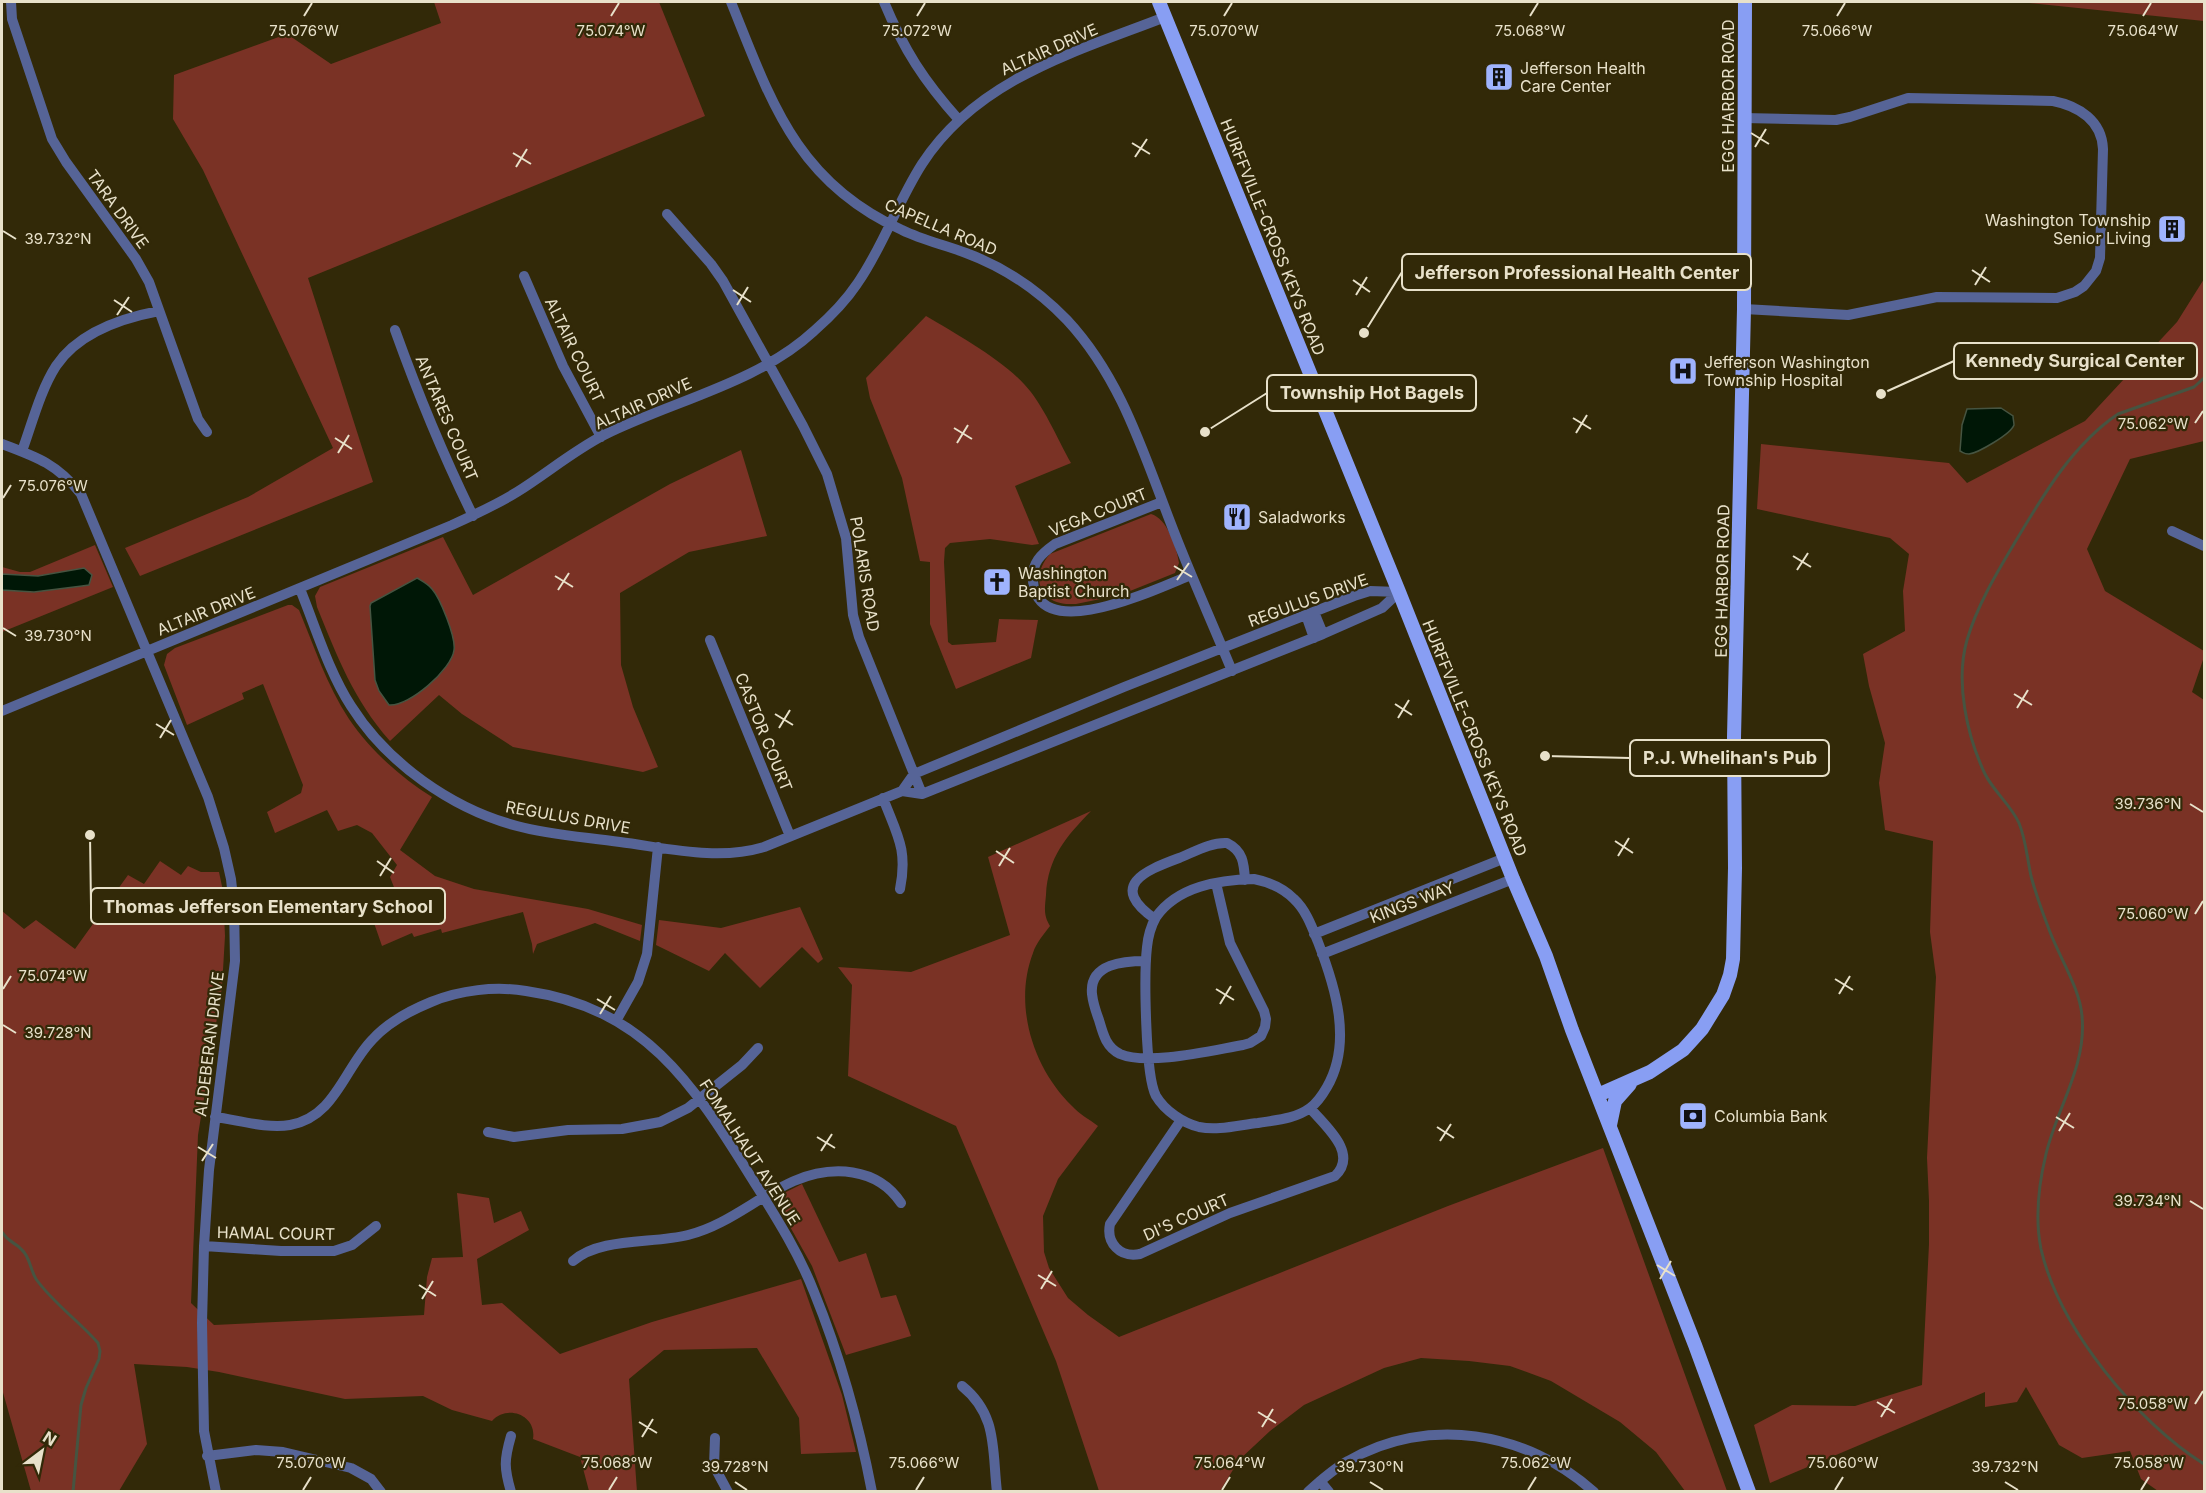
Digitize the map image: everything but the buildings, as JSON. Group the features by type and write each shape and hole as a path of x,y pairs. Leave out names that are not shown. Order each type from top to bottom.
{"main road":[{"name":"HURFFVILLE-CROSS KEYS ROAD","path":"1158,2 1546,956 1572,1030 1695,1345 1749,1491"},
{"name":"EGG HARBOR ROAD","path":"1598,1095 1642,1076 1683,1050 1702,1029 1723,995 1733,959 1734,737 1744,309 1745,2"},
{"path":"1610,1127 1615,1101 1627,1086 1642,1076"}],"street":[{"name":"TARA DRIVE","path":"11,2 12,19 52,139 66,162 136,258 149,282 198,419 207,432"},
{"name":"CAPELLA ROAD","path":"731,2 775,107 797,145 835,187 873,216 903,231 965,252 1002,269 1037,293 1066,319 1094,353 1117,390 1138,438 1191,575 1232,671"},
{"path":"884,2 900,39 918,71 959,120"},
{"name":"ALTAIR DRIVE","path":"2,711 473,516 516,493 601,437 634,420 745,375 769,362 805,339 841,305 864,273 921,165 940,139 959,120 988,95 1019,76 1165,17"},
{"path":"1743,118 1836,120 1908,98 2053,102 2070,105 2091,119 2100,132 2103,149 2100,258 2091,279 2075,292 2066,296 2047,298 1937,297 1848,315 1744,309"},
{"name":"POLARIS ROAD","path":"667,214 723,281 809,437 829,480 846,538 853,615 857,631 922,794"},
{"name":"ALTAIR COURT","path":"524,276 563,366 601,437"},
{"path":"22,451 45,389 57,366 69,351 90,334 144,314 159,311"},
{"name":"ANTARES COURT","path":"395,330 416,391 473,516"},
{"name":"ALDEBERAN DRIVE","path":"2,444 42,460 63,473 81,494 216,817 228,862 235,920 233,977 215,1117 204,1246 201,1375 207,1456 216,1491"},
{"name":"VEGA COURT","path":"1162,502 1055,544 1043,552 1032,573 1036,594 1044,605 1053,610 1064,612 1090,610 1120,603 1191,575"},
{"path":"2172,531 2205,546"},
{"name":"REGULUS DRIVE","path":"300,589 333,673 350,704 376,738 417,776 442,793 479,813 517,826 706,853 735,853 754,850 902,791 922,794 1318,636 1382,608 1399,592"},
{"name":"REGULUS DRIVE","path":"914,774 1223,648 1370,591 1399,592"},
{"path":"1310,614 1318,636"},
{"name":"CASTOR COURT","path":"710,640 790,836"},
{"path":"902,791 914,774"},
{"path":"883,798 902,847 904,868 900,889"},
{"path":"1155,919 1138,907 1133,892 1136,881 1149,870 1212,845 1227,843 1239,851 1243,858 1245,880"},
{"path":"616,1020 638,982 647,954 657,847"},
{"name":"KINGS WAY","path":"1314,934 1505,858"},
{"name":"KINGS WAY","path":"1322,954 1513,879"},
{"path":"1263,881 1291,896 1305,912 1314,934 1338,1008 1337,1056 1331,1079 1321,1096 1310,1108 1281,1120 1219,1128 1200,1127 1181,1120 1156,1096 1148,1057 1146,961 1149,936 1155,919 1167,904 1182,894 1216,883 1263,881"},
{"path":"1146,961 1128,961 1110,965 1098,974 1092,987 1104,1036 1110,1046 1122,1054 1148,1057 1180,1056 1243,1045 1256,1040 1263,1032 1266,1019 1264,1011 1230,943 1216,883"},
{"path":"235,920 260,918 315,898"},
{"name":"FOMALHAUT AVENUE","path":"215,1117 279,1126 314,1116 330,1101 360,1054 382,1030 404,1014 451,995 501,989 547,993 586,1006 616,1020 658,1052 683,1077 700,1099 790,1242 814,1292 842,1370 872,1491"},
{"path":"488,1132 514,1137 568,1130 638,1127 670,1119 700,1099 742,1065 758,1048"},
{"name":"DI'S COURT","path":"1181,1120 1110,1224 1109,1238 1117,1250 1124,1254 1132,1256 1140,1254 1230,1213 1335,1176 1342,1168 1343,1152 1337,1141 1310,1108"},
{"path":"573,1261 589,1250 672,1238 700,1231 725,1221 796,1180 822,1173 850,1171 870,1178 887,1187 901,1203"},
{"name":"HAMAL COURT","path":"204,1246 280,1251 334,1251 352,1245 376,1226"},
{"path":"962,1386 979,1403 992,1432 996,1491"},
{"path":"1308,1491 1346,1462 1391,1442 1428,1436 1464,1434 1496,1440 1532,1451 1566,1469 1594,1491"},
{"path":"511,1436 504,1469 511,1491"},
{"path":"715,1438 714,1466 718,1477 728,1491"},
{"path":"207,1456 256,1450 283,1452 351,1468 371,1479 381,1491"},
{"path":"1320,1481 1329,1491"}],"shaded area":[{"path":"434,2 659,2 705,116 308,278 373,482 140,576 125,548 248,497 333,448 203,170 173,119 174,75 287,34 331,64 441,23"},
{"path":"2019,2 2204,2 2204,21"},
{"path":"2204,279 2204,441 2130,459 2087,549 2105,591 2204,651 2192,692 2204,700 2204,1491 2158,1491 2141,1479 2130,1451 2082,1458 2059,1445 2026,1387 2017,1402 1985,1407 1985,1392 1770,1483 1754,1425 1792,1405 1855,1406 1922,1385 1929,1244 1927,1158 1936,977 1930,932 1933,841 1885,830 1879,783 1885,743 1869,686 1863,654 1905,631 1903,591 1909,554 1890,538 1757,509 1761,444 1949,463 1967,483 2085,421 2177,322"},
{"path":"926,316 991,356 1024,384 1044,411 1071,463 1015,486 1039,544 990,539 950,543 945,548 948,642 952,645 996,642 999,619 1038,620 1031,658 956,689 930,624 930,562 920,561 902,478 870,398 866,378"},
{"path":"2001,408 2013,416 2012,429 1979,450 1969,454 1960,451 1962,425 1967,409"},
{"path":"741,450 767,536 689,552 620,593 621,665 633,707 658,767 643,772 513,747 462,714 439,695 390,741 366,710 340,661 317,607 315,596 320,587 443,537 473,595 670,484"},
{"path":"1151,514 1162,521 1173,542 1179,563 1175,573 1120,595 1076,604 1056,602 1043,592 1039,578 1044,562 1050,554"},
{"path":"95,545 113,587 2,632 2,567 30,572"},
{"path":"84,568 92,575 89,585 34,592 2,590 2,574 38,576"},
{"path":"417,578 430,587 439,600 450,627 454,650 446,667 428,685 407,700 389,705 379,691 375,680 370,606 371,603"},
{"path":"288,605 299,610 334,693 357,730 386,762 432,797 400,850 435,876 474,889 588,909 642,925 640,941 595,923 537,944 533,954 523,912 442,933 441,929 414,937 412,933 382,946 374,923 404,913 390,877 397,865 372,833 357,825 338,831 327,810 275,833 267,812 301,793 303,785 263,684 242,693 244,699 187,725 164,665 167,654 175,648"},
{"path":"1091,811 1066,839 1050,870 1045,907 1046,918 1050,926 1034,949 1027,973 1025,994 1030,1035 1037,1055 1058,1091 1075,1109 1098,1126 1058,1179 1043,1216 1044,1252 1049,1268 1068,1298 1119,1337 1448,1206 1603,1148 1727,1491 1685,1491 1656,1452 1620,1422 1551,1381 1510,1366 1421,1358 1384,1368 1304,1405 1270,1431 1239,1460 1220,1491 1099,1491 1056,1361 956,1126 848,1076 852,985 838,967 911,972 1010,935 988,857"},
{"path":"160,861 181,875 188,866 201,872 219,872 223,891 225,936 222,987 198,1135 191,1303 214,1325 424,1315 427,1277 432,1258 463,1257 457,1193 489,1198 494,1223 521,1211 529,1230 477,1259 482,1305 502,1303 560,1354 652,1322 801,1279 842,1395 856,1452 801,1454 799,1418 757,1348 664,1350 629,1379 637,1492 589,1491 580,1457 533,1439 533,1431 526,1418 513,1413 505,1413 492,1421 452,1410 423,1396 345,1399 219,1372 187,1367 134,1364 147,1444 119,1491 31,1491 2,1389 2,911 24,929 36,920 75,949 128,875 144,884"},
{"path":"800,907 823,959 818,963 802,947 760,988 725,953 709,971 656,945 659,920 721,928"},
{"path":"802,1184 839,1262 866,1253 881,1298 896,1295 911,1336 846,1355 812,1266 779,1207 784,1193"}],"waterway":[{"path":"2204,378 2194,387 2118,414 2101,427 2072,456 2036,508 1988,590 1967,640 1962,673 1965,708 1973,743 1989,781 2012,810 2019,823 2037,897 2074,984 2082,1016 2080,1052 2076,1069 2051,1137 2041,1177 2039,1237 2050,1279 2083,1341 2104,1370 2153,1424 2178,1446 2204,1464"},
{"path":"2,1232 25,1253 36,1279 43,1288 98,1343 99,1359 81,1405 73,1492"}],"place":[{"name":"Jefferson Health Care Center","path":"1499,77"},
{"name":"Washington Township Senior Living","path":"2172,229"},
{"name":"Jefferson Professional Health Center","path":"1364,333"},
{"name":"Jefferson Washington Township Hospital","path":"1683,371"},
{"name":"Kennedy Surgical Center","path":"1881,394"},
{"name":"Township Hot Bagels","path":"1205,432"},
{"name":"Saladworks","path":"1237,517"},
{"name":"Washington Baptist Church","path":"997,582"},
{"name":"P.J. Whelihan's Pub","path":"1545,756"},
{"name":"Thomas Jefferson Elementary School","path":"90,835"},
{"name":"Columbia Bank","path":"1693,1116"}]}
